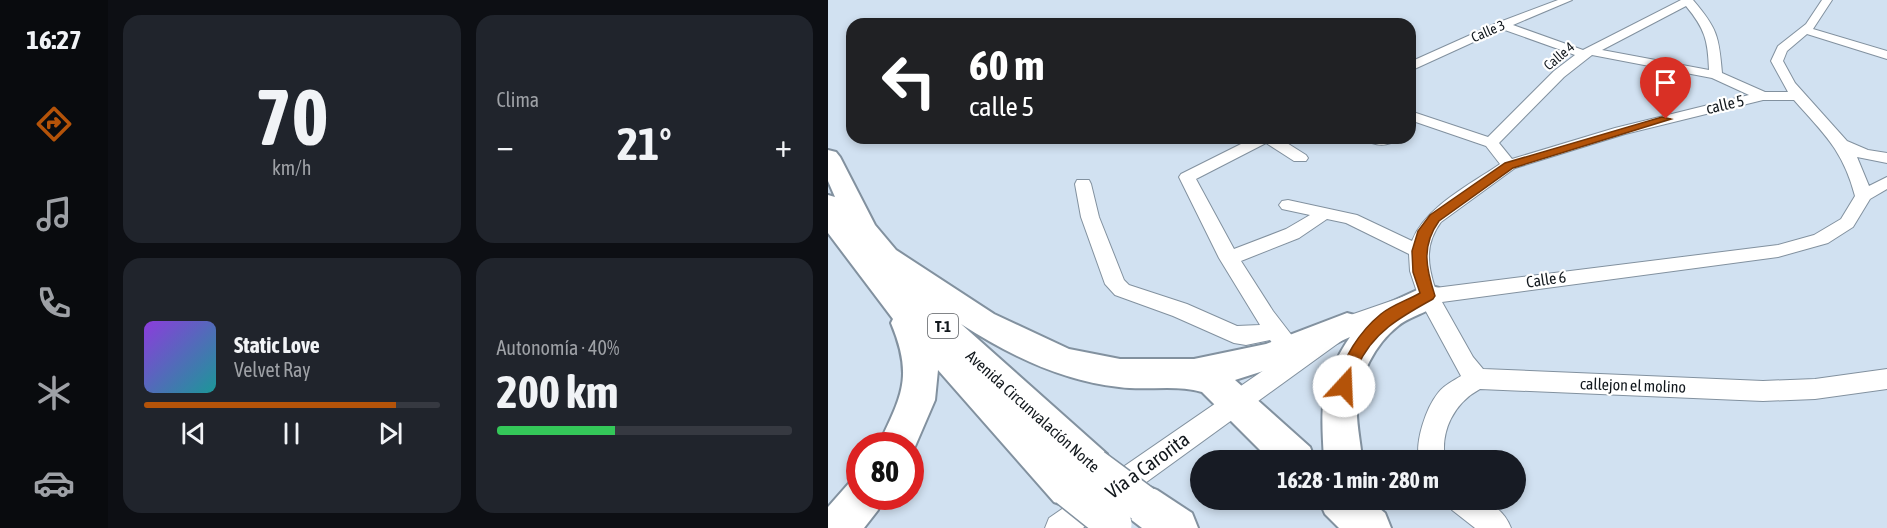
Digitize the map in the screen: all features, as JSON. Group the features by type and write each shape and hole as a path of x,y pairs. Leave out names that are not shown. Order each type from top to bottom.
{"highway":[{"name":"Avenida Circunvalación Norte","path":"828,157 864,229 951,335 1081,477"},
{"name":"Avenida Circunvalación Norte","path":"828,202 840,231 896,302 1081,477 1125,518 1177,528"},
{"path":"886,256 984,324 1054,358 1095,370 1138,375 1185,373 1251,362 1347,324"},
{"path":"1342,450 1339,405 1349,366 1366,339 1387,317 1428,296"},
{"path":"896,302 919,345 923,377 915,412 904,432"},
{"path":"1185,373 1213,381 1285,450"},
{"path":"837,528 852,510"}],"street":[{"name":"Calle 3","path":"1416,64 1501,25 1567,0"},
{"path":"1686,0 1707,24 1714,43 1716,75"},
{"name":"Calle 4","path":"1491,143 1559,74 1587,52 1686,0"},
{"path":"1827,0 1805,30 1782,49 1777,61 1782,75 1798,96 1843,145 1854,165 1864,196"},
{"path":"1501,25 1587,52 1716,75 1762,96"},
{"path":"1805,30 1884,52"},
{"name":"calle 5","path":"1418,251 1425,231 1435,218 1509,165 1620,131 1762,96 1798,96"},
{"path":"1416,122 1491,143 1509,165"},
{"path":"1255,144 1187,177 1229,258 1287,347"},
{"path":"1277,144 1300,158"},
{"path":"1843,145 1864,154 1887,158"},
{"path":"1083,184 1090,217 1115,284 1122,290 1180,310 1234,334 1255,335 1287,347"},
{"name":"Calle 6","path":"1347,324 1428,296 1778,251 1821,240 1847,223 1864,196 1886,184"},
{"path":"1288,205 1360,222 1418,251 1420,272 1428,296 1465,364 1477,379 1458,388 1441,406 1430,450"},
{"path":"1229,258 1290,233 1324,212"},
{"path":"1236,403 1287,347"},
{"name":"callejon el molino","path":"1477,379 1763,391 1815,389 1887,379"},
{"name":"Vía a Carorita","path":"1059,528 1236,403"},
{"path":"1474,510 1497,528"}],"route":[{"path":"1344,386 1349,366 1366,339 1387,317 1428,296 1420,272 1418,251 1425,231 1435,218 1509,165 1666,119"}]}
